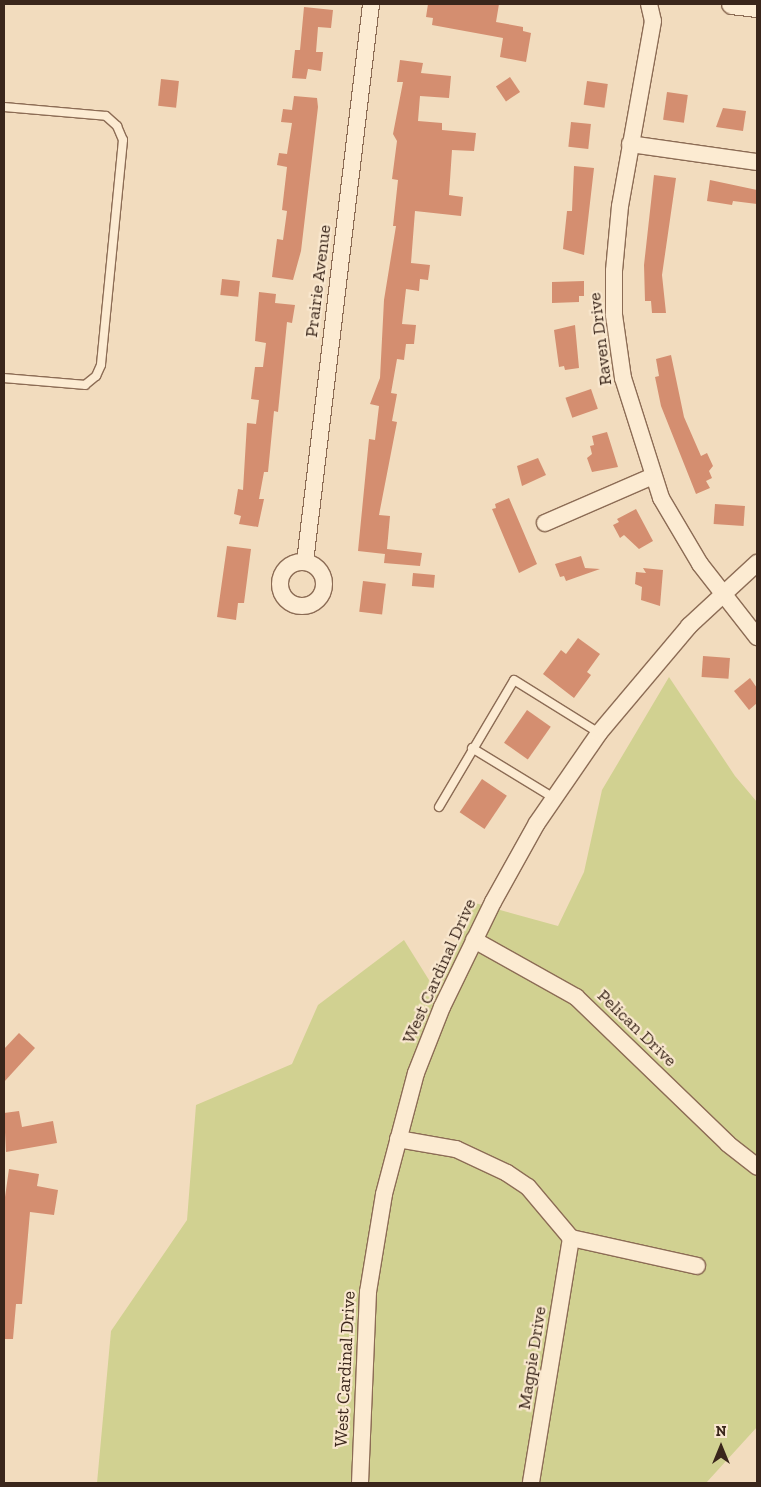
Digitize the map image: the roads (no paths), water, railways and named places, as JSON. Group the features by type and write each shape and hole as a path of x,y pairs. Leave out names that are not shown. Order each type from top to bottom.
{"street":[{"name":"Prairie Avenue","path":"305,562 371,4"},
{"name":"Raven Drive","path":"649,4 653,20 630,144 617,234 614,315 623,378 660,498 700,564 757,637"},
{"path":"732,4 757,7"},
{"path":"630,144 757,162"},
{"path":"545,523 653,476"},
{"name":"West Cardinal Drive","path":"360,1483 368,1292 398,1139 416,1073 474,940 554,798 598,733 690,626 757,563"},
{"name":"Pelican Drive","path":"474,940 576,997 728,1144 757,1166"},
{"path":"398,1139 456,1149 507,1173 528,1187 571,1238 697,1266"},
{"name":"Magpie Drive","path":"531,1483 571,1238"}],"lane":[{"path":"4,107 106,116 118,126 123,140 101,365 96,376 85,385 4,378"},
{"path":"439,807 472,748 514,680 598,733"},
{"path":"472,748 554,798"}]}
